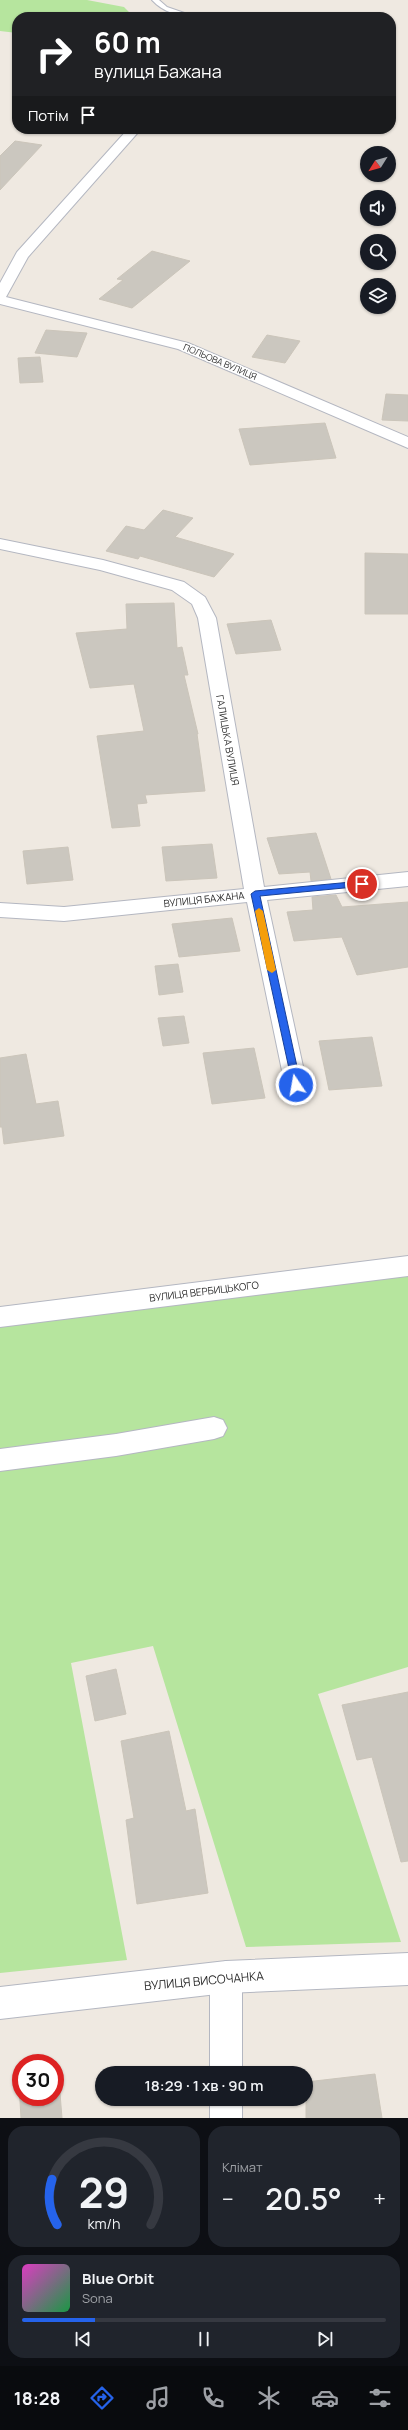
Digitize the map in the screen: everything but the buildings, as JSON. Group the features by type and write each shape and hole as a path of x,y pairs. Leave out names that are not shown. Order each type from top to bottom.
{"street":[{"path":"0,296 22,255 131,134"},
{"name":"ПОЛЬОВА ВУЛИЦЯ","path":"0,300 183,346 408,443"},
{"name":"ГАЛИЦЬКА ВУЛИЦЯ","path":"0,544 103,565 178,586 199,601 207,618 255,894 296,1085"},
{"name":"ВУЛИЦЯ БАЖАНА","path":"0,910 64,914 408,879"},
{"name":"ВУЛИЦЯ ВЕРБИЦЬКОГО","path":"0,1317 408,1266"},
{"path":"0,1460 116,1444 214,1428"},
{"name":"ВУЛИЦЯ ВИСОЧАНКА","path":"0,2004 226,1977 408,1969"},
{"path":"226,1977 226,2066"},
{"path":"226,2106 226,2118"}],"lane":[{"path":"156,0 165,8 177,12"}],"green space":[{"path":"0,0 87,0 124,7 129,12 12,12 12,32 0,31"},
{"path":"408,1266 408,1667 318,1694 401,1942 246,1947 153,1646 71,1663 127,1960 0,1973 0,1315"}],"slow traffic":[{"path":"259,911 272,970"}],"route":[{"path":"296,1085 255,894 362,884"}]}
